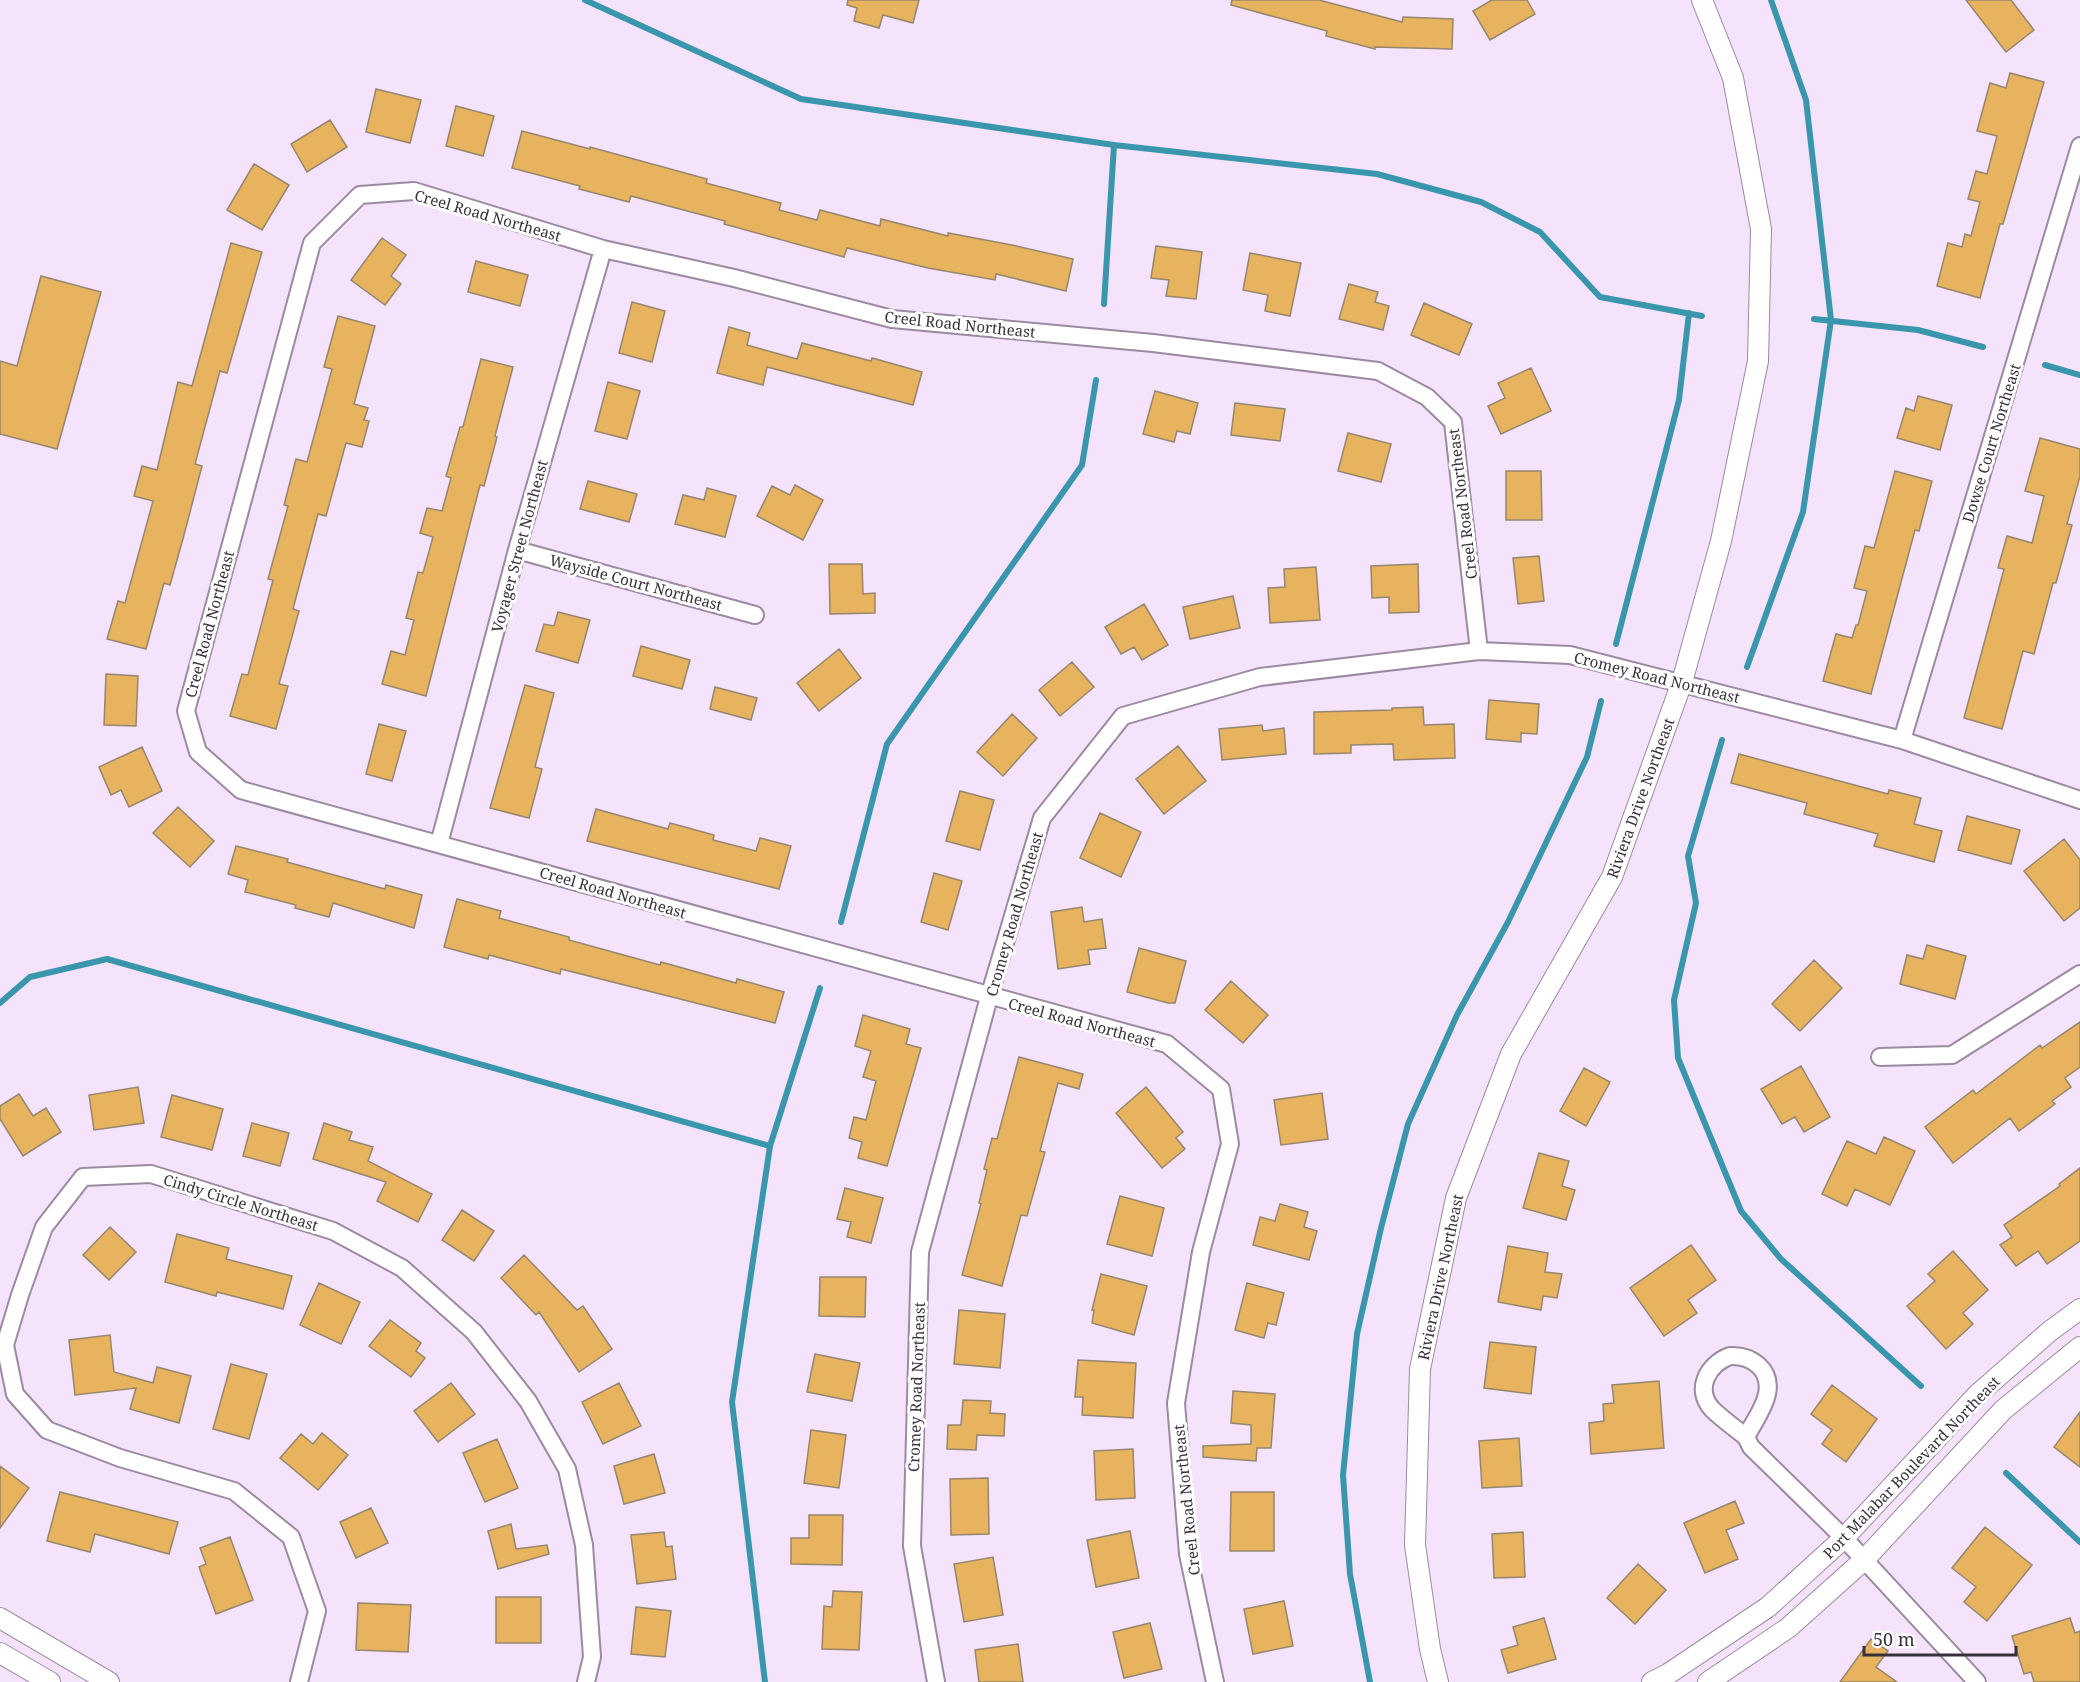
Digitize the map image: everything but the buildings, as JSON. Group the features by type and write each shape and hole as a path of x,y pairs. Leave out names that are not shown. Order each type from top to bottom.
{"street":[{"name":"Riviera Drive Northeast","path":"1438,1682 1430,1649 1415,1545 1419,1381 1456,1198 1511,1054 1612,877 1682,682 1721,541 1758,361 1761,230 1733,78 1702,0"},
{"name":"Dowse Court Northeast","path":"1902,740 2080,146"},
{"name":"Creel Road Northeast","path":"1215,1682 1188,1554 1176,1403 1201,1252 1230,1144 1221,1089 1167,1044 241,790 198,752 186,711 312,243 360,195 414,191 603,249 734,278 892,319 1153,343 1377,371 1427,397 1453,422 1479,651"},
{"name":"Voyager Street Northeast","path":"439,844 518,549 603,249"},
{"name":"Wayside Court Northeast","path":"518,549 755,615"},
{"name":"Cromey Road Northeast","path":"936,1682 912,1546 920,1252 989,997 1042,818 1123,716 1260,677 1479,651 1570,655 1902,740 2080,800"},
{"path":"1880,1057 1952,1055 2080,974"},
{"name":"Cindy Circle Northeast","path":"299,1682 317,1611 291,1537 234,1491 120,1458 47,1430 15,1394 6,1345 20,1295 44,1227 83,1177 151,1174 333,1231 402,1268 474,1332 528,1401 567,1468 584,1545 592,1657 586,1682"},
{"name":"Port Malabar Boulevard Northeast","path":"1652,1682 1668,1674 1768,1607 1844,1538 1978,1394 2050,1331 2080,1310"},
{"name":"Port Malabar Boulevard Northeast","path":"1708,1682 1788,1628 1864,1560 2003,1410 2080,1347"},
{"path":"1746,1437 1764,1403 1767,1384 1760,1366 1751,1359 1730,1356 1719,1360 1705,1376 1706,1398 1711,1408 1746,1437 1751,1447 1844,1538 1977,1682"},
{"path":"0,1618 109,1682"},
{"path":"0,1653 50,1682"}],"waterway":[{"path":"585,0 801,99 1114,145 1377,174 1481,202 1540,232 1600,297 1702,316"},
{"path":"1747,667 1803,512 1831,320 1806,100 1771,0"},
{"path":"1104,304 1114,145"},
{"path":"1616,644 1679,400 1689,313"},
{"path":"1814,319 1918,330 1983,347"},
{"path":"2045,365 2080,375"},
{"path":"841,922 887,744 1082,465 1096,380"},
{"path":"1370,1682 1350,1574 1343,1475 1357,1334 1381,1228 1408,1124 1457,1015 1508,922 1587,757 1601,701"},
{"path":"1722,740 1688,856 1696,903 1674,1000 1678,1058 1741,1211 1781,1259 1921,1386"},
{"path":"0,1003 30,977 107,959 770,1146"},
{"path":"765,1682 732,1402 770,1146 820,988"},
{"path":"2006,1473 2080,1542"}]}
